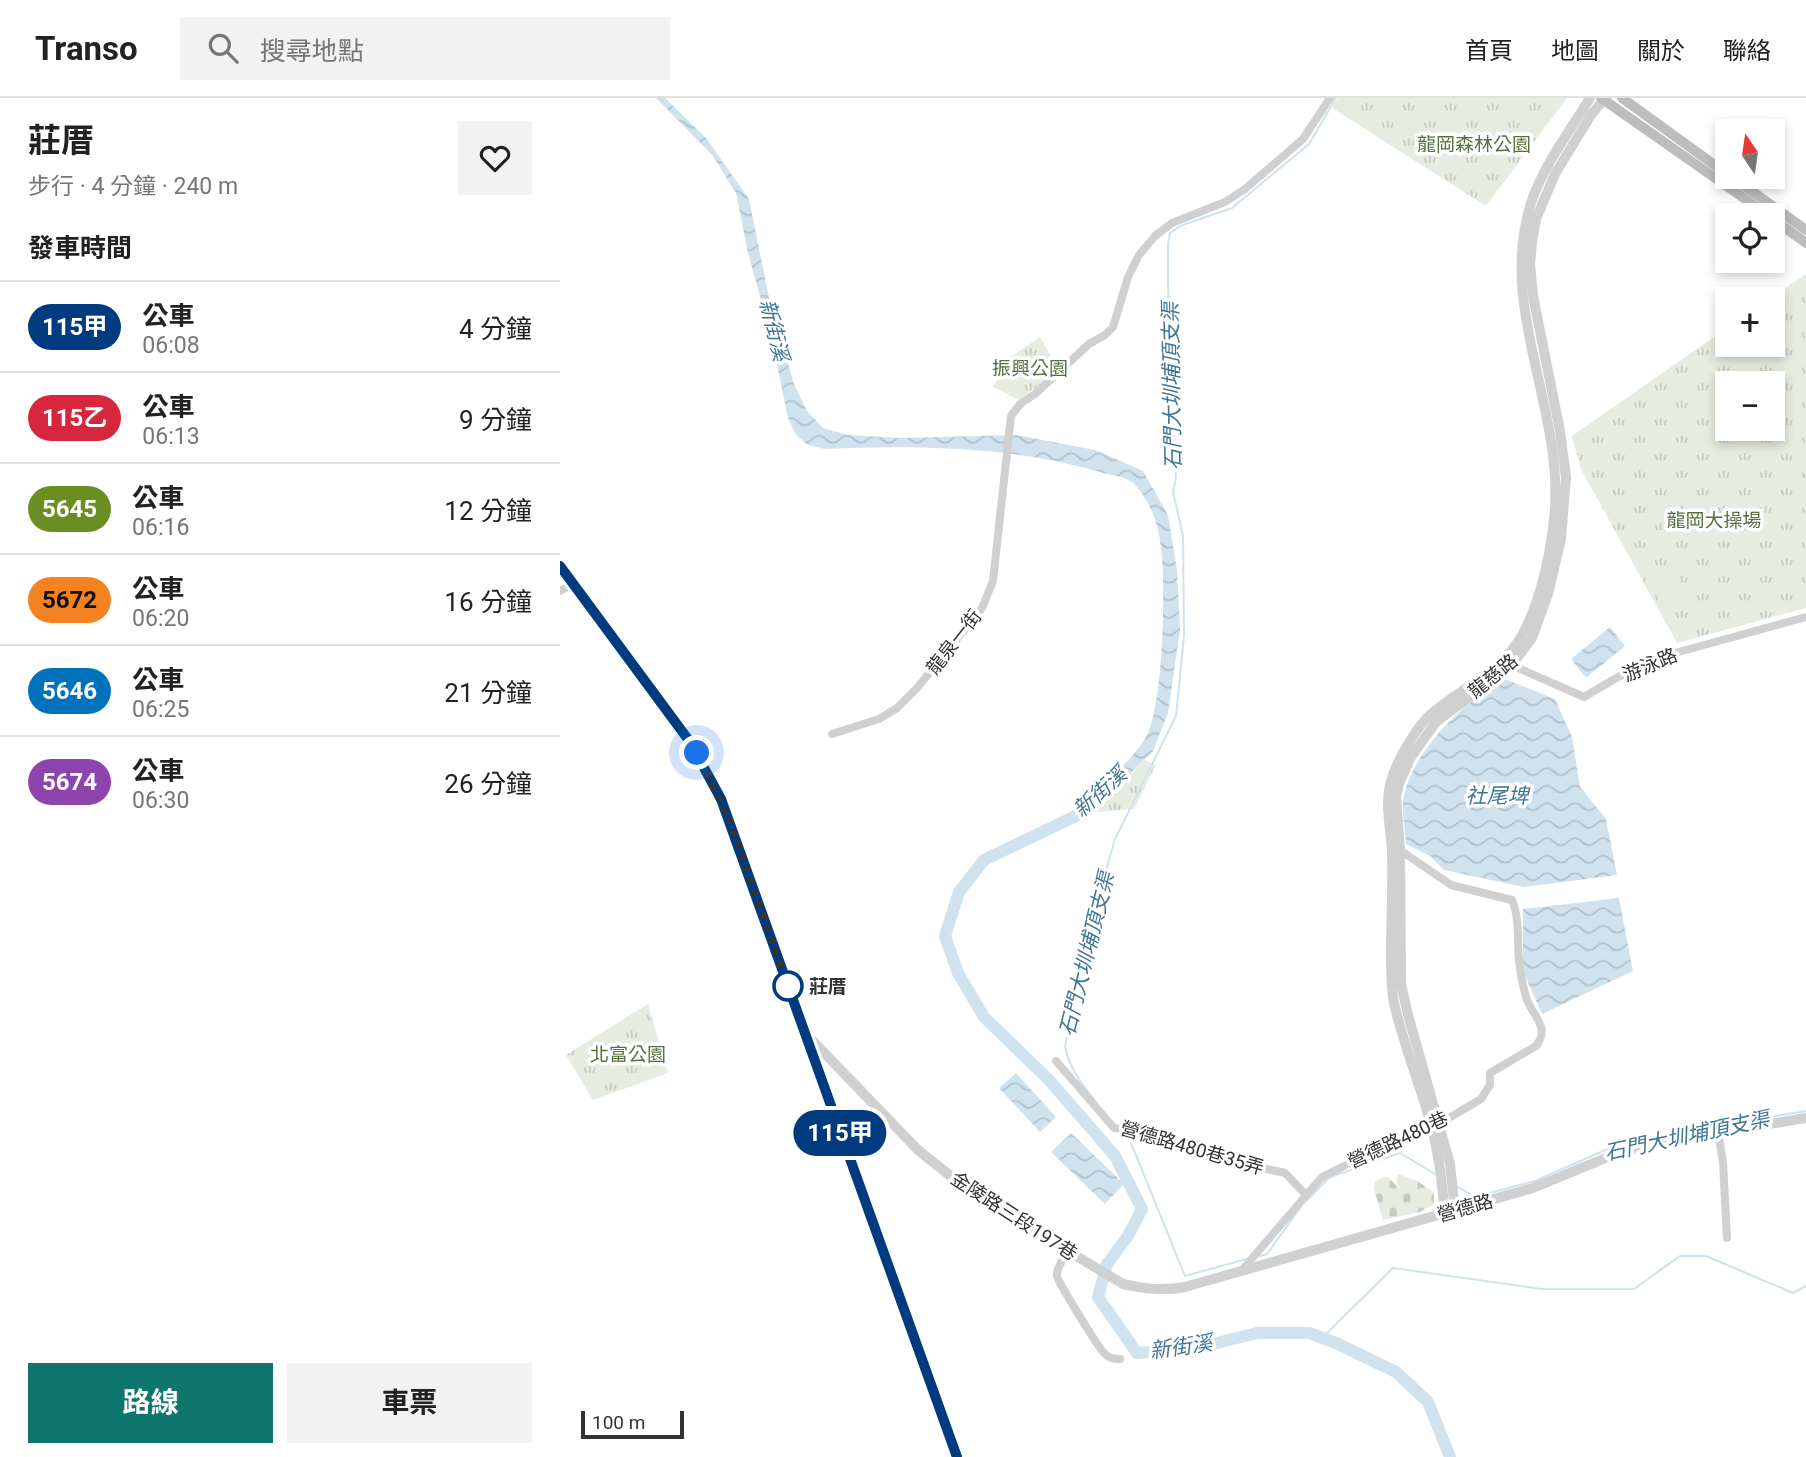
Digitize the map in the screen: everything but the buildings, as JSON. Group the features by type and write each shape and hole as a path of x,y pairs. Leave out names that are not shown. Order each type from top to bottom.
{"main road":[{"path":"1622,98 1715,165"},
{"path":"1604,99 1751,203"},
{"path":"1749,189 1806,230"},
{"path":"1785,228 1806,243"},
{"path":"560,566 697,753 730,821 802,1031 957,1457"}],"street":[{"name":"龍泉一街","path":"832,734 879,719 897,708 918,688 982,608 993,581 1011,416 1020,404 1112,327 1128,277 1139,255 1155,236 1172,223 1225,202 1245,189 1303,139 1330,98"},
{"name":"龍慈路","path":"1543,592 1555,517 1553,437 1525,320 1521,263 1532,202 1590,98"},
{"name":"龍慈路","path":"1450,1213 1440,1171 1436,1125 1394,1002 1391,971 1396,851 1387,798 1401,758 1428,716 1507,663 1543,592 1561,540 1566,477 1560,431 1533,296 1530,264 1532,243 1536,219 1556,174 1591,115 1604,99"},
{"path":"560,591 573,583"},
{"name":"游泳路","path":"1507,663 1584,697 1618,677 1675,653 1806,617"},
{"name":"營德路480巷","path":"1241,1271 1322,1177 1401,1143 1481,1099 1490,1084 1490,1073 1536,1046 1541,1039 1543,1030 1527,1000 1519,963 1516,909 1512,900 1451,885 1396,851"},
{"name":"金陵路三段197巷","path":"802,1031 918,1150 973,1194 1123,1284"},
{"name":"營德路480巷35弄","path":"1056,1061 1114,1128 1138,1131 1184,1150 1285,1173 1306,1194"},
{"name":"營德路","path":"1123,1284 1164,1291 1533,1188 1625,1150 1806,1118"},
{"path":"1718,1132 1723,1162 1727,1238"},
{"path":"1068,1251 1058,1270 1058,1278 1097,1345 1110,1359 1120,1359"}],"green space":[{"name":"龍岡森林公園","path":"1338,98 1567,98 1486,206 1332,108"},
{"name":"龍岡大操場","path":"1806,274 1806,608 1677,643 1581,469 1572,436 1715,336 1715,357 1785,357 1785,288"},
{"name":"振興公園","path":"1040,337 1057,367 1056,372 1019,400 993,387 1012,356"},
{"path":"1671,567 1685,589 1662,604 1647,581"},
{"path":"1144,760 1156,765 1134,809 1096,812"},
{"name":"北富公園","path":"648,1004 668,1073 593,1100 566,1055"},
{"path":"1398,1174 1417,1181 1434,1192 1434,1204 1420,1212 1383,1220 1374,1189 1375,1182 1384,1177 1389,1178 1400,1189 1396,1180"}],"water":[{"name":"新街溪","path":"656,98 665,98 706,138 749,199 768,293 794,384 807,411 823,428 848,435 900,438 1017,435 1095,450 1143,471 1168,515 1177,570 1180,630 1168,713 1153,751 1104,800 1099,790 1145,739 1157,697 1162,642 1161,545 1152,512 1144,497 1133,483 1123,478 1035,457 965,449 825,449 808,445 796,435 788,418 736,193 713,156"},
{"path":"1610,627 1625,646 1586,678 1571,659"},
{"name":"社尾埤","path":"1505,679 1555,699 1572,737 1580,787 1606,819 1617,875 1524,887 1444,870 1430,856 1406,844 1404,795 1418,761 1458,713"},
{"path":"1619,898 1633,971 1542,1014 1523,971 1523,909"},
{"path":"1016,1073 1056,1117 1040,1132 999,1088"},
{"path":"1071,1133 1124,1184 1105,1204 1051,1152"}],"waterway":[{"name":"石門大圳埔頂支渠","path":"1096,1102 1073,1069 1065,1046 1094,912 1115,839 1176,716 1184,635 1183,536 1173,492 1176,478 1168,284 1170,233 1180,226 1232,208 1309,144 1336,98"},
{"name":"新街溪","path":"1112,784 1080,814 984,860 959,892 945,936 958,973 984,1017 1049,1080 1115,1156 1142,1209 1128,1236 1107,1264 1098,1297 1137,1353 1197,1348 1257,1333 1309,1333 1336,1343 1396,1372 1428,1402 1450,1457"},
{"name":"石門大圳埔頂支渠","path":"1455,1185 1475,1197 1535,1181 1610,1148 1670,1133 1806,1111"},
{"name":"石門大圳埔頂支渠","path":"1127,1133 1185,1276 1247,1259"},
{"name":"石門大圳埔頂支渠","path":"1306,1201 1330,1177 1400,1153 1435,1174"},
{"name":"石門大圳埔頂支渠","path":"1260,1256 1267,1254 1300,1208"},
{"name":"石門大圳埔頂支渠","path":"1322,1338 1393,1268 1542,1289 1634,1289 1680,1256 1706,1256 1793,1293 1806,1286"}],"bus line":[{"name":"115甲","path":"560,566 690,742 721,799 957,1457"}],"place":[{"name":"莊厝","path":"788,986"}],"route":[{"path":"697,753 730,821 788,986"}]}
